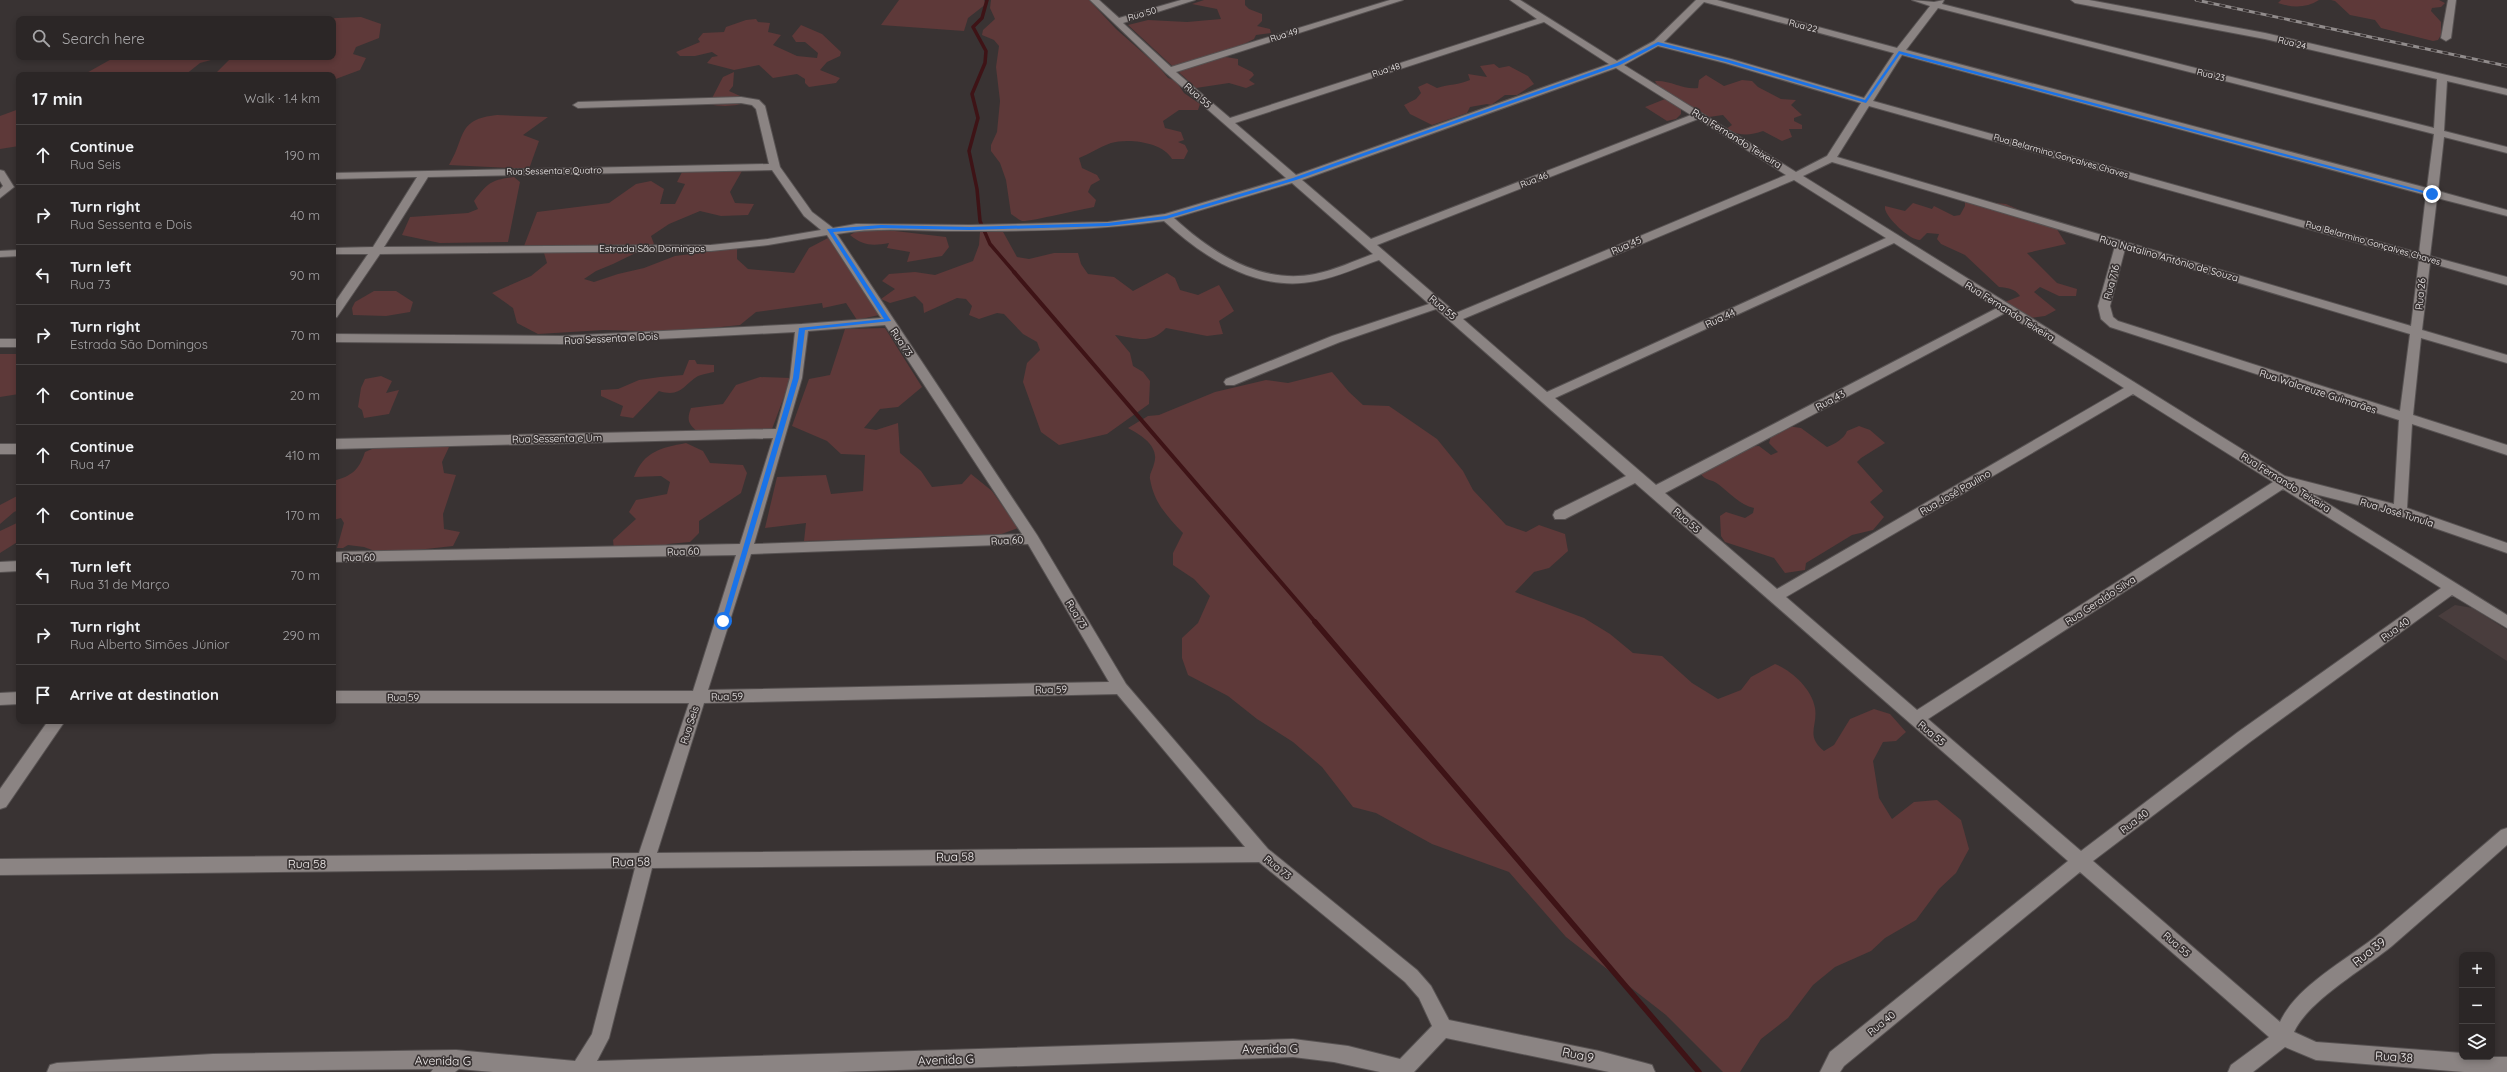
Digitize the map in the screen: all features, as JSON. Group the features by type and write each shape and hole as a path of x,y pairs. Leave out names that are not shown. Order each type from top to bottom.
{"street":[{"name":"Rua 55","path":"1094,0 1169,71 1381,255 1440,304 1916,719 2082,860 2283,1037"},
{"name":"Rua 50","path":"1116,22 1191,0"},
{"name":"Rua 49","path":"1169,71 1399,0"},
{"name":"Rua Fernando Teixeira","path":"1514,0 1796,175 1893,239 2285,481 2507,622"},
{"path":"1618,64 1658,43 1700,0"},
{"name":"Rua 22","path":"1707,0 2507,213"},
{"name":"Rua 23","path":"1916,0 1939,2 2507,150"},
{"name":"Rua 24","path":"2075,0 2230,29 2507,92"},
{"path":"2446,38 2452,0"},
{"path":"1831,158 1899,52 1939,2"},
{"name":"Rua 48","path":"1228,122 1544,19"},
{"name":"Rua Belarmino Gonçalves Chaves","path":"1658,43 1728,61 1866,102 2507,281"},
{"name":"Estrada São Domingos","path":"336,250 711,248 768,242 829,230 881,226 970,228 1108,225 1166,217 1295,179 1618,64"},
{"name":"Rua 26","path":"2400,511 2406,419 2439,133 2442,77"},
{"name":"Rua 73","path":"578,105 741,100 755,102 761,108 775,167 808,214 829,230 1032,539 1121,688 1262,854 1411,976 1425,992 1442,1028"},
{"name":"Rua 46","path":"1369,244 1700,116"},
{"name":"Rua 45","path":"1456,318 1702,213 1796,175 1831,158"},
{"name":"Rua Natalino Antônio de Souza","path":"1831,158 2507,359"},
{"name":"Rua Sessenta e Quatro","path":"336,176 775,167"},
{"path":"0,173 14,186 0,195"},
{"path":"336,310 377,250 425,174"},
{"path":"1166,217 1188,238 1210,254 1236,267 1273,278 1294,280 1317,277 1381,255"},
{"name":"Rua 44","path":"1547,398 1893,239"},
{"name":"Rua 716","path":"2121,244 2104,306 2104,314 2114,324 2129,330"},
{"path":"0,254 16,253"},
{"path":"1230,382 1336,339 1440,304"},
{"name":"Rua 43","path":"1655,492 2006,308"},
{"name":"Rua Sessenta e Dois","path":"336,338 562,340 802,328 888,321"},
{"name":"Rua Seis","path":"578,1071 600,1038 645,862 781,433 796,378 802,328"},
{"name":"Rua Walcreuze Guimarães","path":"2129,330 2507,450"},
{"path":"0,343 16,343"},
{"name":"Rua José Paulino","path":"1775,597 2134,388"},
{"name":"Rua Sessenta e Um","path":"336,444 781,433"},
{"path":"0,449 16,449"},
{"path":"1560,515 1637,476"},
{"name":"Rua José Tunula","path":"2285,481 2400,511 2507,548"},
{"name":"Rua Geraldo Silva","path":"1916,719 2285,481"},
{"name":"Rua 60","path":"336,557 544,555 1032,539"},
{"path":"0,567 16,566"},
{"name":"Rua 40","path":"1830,1072 1837,1059 2082,860 2244,737 2453,588"},
{"name":"Rua 59","path":"336,697 698,697 1121,688"},
{"path":"0,699 16,698"},
{"path":"0,802 55,724"},
{"name":"Rua 39","path":"2238,1072 2283,1037 2292,1016 2310,998 2384,941 2507,835"},
{"name":"Rua 58","path":"0,867 645,862 1262,854"},
{"path":"1401,1071 1442,1028"},
{"name":"Rua 9","path":"1442,1028 1509,1041 1645,1072"},
{"name":"Rua 38","path":"2283,1037 2316,1051 2507,1066"},
{"name":"Avenida G","path":"57,1072 213,1063 456,1059 578,1071 924,1067 1293,1048 1334,1051 1367,1058 1401,1071"},
{"path":"441,1072 456,1059"}],"shaded area":[{"path":"899,0 984,0 986,4 968,18 964,31 881,25"},
{"path":"991,0 1089,0 1116,29 1159,67 1168,78 1176,81 1184,93 1200,104 1198,110 1179,110 1163,121 1165,128 1181,132 1184,140 1178,142 1185,145 1188,151 1184,159 1172,159 1167,153 1153,145 1135,141 1111,143 1079,158 1082,168 1097,175 1100,180 1091,185 1088,192 1096,200 1094,207 1026,221 1022,221 1011,214 1006,180 1000,163 991,151 991,145 997,132 1000,101 996,67 999,46 994,40 982,35 983,30 995,19 990,8"},
{"path":"1204,0 1245,0 1245,5 1249,9 1262,14 1262,21 1257,26 1270,29 1271,33 1256,35 1254,39 1220,56 1238,59 1238,65 1252,72 1254,75 1249,80 1255,84 1246,88 1229,83 1196,88 1128,25 1148,20 1187,22 1221,19 1217,9 1192,4"},
{"path":"2281,0 2319,0 2304,6 2289,6 2278,3"},
{"path":"2331,0 2439,0 2445,3 2441,7 2432,8 2431,11 2441,22 2441,35 2438,40 2433,41 2381,28 2375,20 2350,15 2335,1"},
{"path":"361,17 381,24 379,38 356,47 353,54 366,58 360,70 336,79 336,72 217,72 229,60 336,60 336,18"},
{"path":"756,19 758,22 770,23 768,32 781,35 773,45 797,56 817,58 818,53 805,42 796,42 792,36 801,25 822,34 841,52 840,56 827,62 820,70 840,78 836,83 809,87 805,83 805,79 797,74 773,78 759,65 734,70 707,63 712,57 718,56 712,52 695,56 680,56 676,52 700,42 698,39 703,33 724,32 726,27 746,20"},
{"path":"110,60 211,60 200,63 189,72 88,72"},
{"path":"1494,64 1499,68 1509,66 1528,76 1534,84 1517,95 1505,95 1491,105 1487,104 1470,107 1467,113 1432,125 1410,114 1404,105 1416,99 1421,93 1418,87 1427,83 1437,88 1462,83 1470,80 1468,74 1487,77 1480,66"},
{"path":"734,72 733,86 729,91 749,100 730,106 709,104 723,77"},
{"path":"1706,75 1724,86 1742,80 1752,81 1758,87 1781,99 1796,100 1791,105 1802,115 1794,118 1794,121 1802,125 1802,129 1789,129 1792,137 1782,141 1763,131 1753,134 1740,134 1726,129 1732,125 1723,115 1709,117 1690,108 1681,108 1681,114 1676,119 1667,121 1645,107 1665,99 1655,81 1666,82 1687,88 1698,88 1699,80"},
{"path":"16,110 16,146 0,149 0,116"},
{"path":"497,115 548,117 523,135 539,141 529,169 449,165 468,125 484,117"},
{"path":"727,170 742,171 730,192 735,203 754,204 748,215 721,216 700,211 669,224 651,236 654,244 596,271 584,279 594,282 618,274 644,268 675,256 737,248 737,259 748,269 794,273 809,248 828,238 879,315 857,320 846,303 823,308 822,303 756,312 740,325 674,332 604,330 538,334 517,323 513,308 492,293 531,276 547,263 544,253 524,246 537,212 609,203 636,184 651,181 664,189 660,204 675,204 685,184 677,182 682,172"},
{"path":"514,177 520,182 508,242 440,243 402,235 410,217 468,213 478,209 474,201 487,186 500,179"},
{"path":"1965,200 2006,204 2055,226 2066,244 2027,253 2057,283 2077,289 2076,296 2059,296 2040,287 2034,292 2056,310 2045,316 2029,318 2005,302 2020,296 2015,291 2008,288 1999,287 1965,255 1941,244 1937,239 1939,234 1927,233 1920,240 1915,239 1905,233 1894,223 1885,209 1885,206 1905,211 1913,203 1932,209 1934,206 1954,216 1960,215 1965,206"},
{"path":"859,230 895,231 946,237 949,247 942,256 907,262 910,252 887,248 889,243 873,245 864,243 850,235"},
{"path":"1002,230 1017,257 1029,259 1054,253 1078,253 1081,264 1088,274 1114,277 1133,291 1167,273 1175,278 1180,290 1198,295 1219,285 1234,311 1219,321 1223,334 1207,336 1166,328 1154,337 1143,339 1115,335 1130,353 1133,366 1143,372 1150,381 1149,404 1107,434 1059,445 1041,432 1023,382 1027,363 1040,350 1037,342 1023,334 1004,314 997,313 979,319 969,315 972,306 966,299 957,298 924,313 923,304 915,296 890,303 881,299 895,289 882,281 889,274 915,272 935,275 973,261 979,245 980,232"},
{"path":"374,291 396,291 413,302 410,312 386,316 353,315 352,308 355,302"},
{"path":"885,328 922,387 898,407 880,409 864,428 876,430 898,423 900,453 921,471 932,487 962,484 971,474 992,491 1018,528 999,535 804,541 806,523 765,528 777,477 826,475 831,494 863,491 865,455 841,454 827,441 792,426 809,379 830,375 845,329"},
{"path":"0,354 16,354 16,394 0,397"},
{"path":"689,360 695,360 697,364 714,365 714,372 698,376 677,392 666,393 659,391 633,418 620,416 623,406 601,396 601,390 618,389 639,380 683,375"},
{"path":"1332,372 1349,392 1363,405 1389,406 1437,439 1463,471 1473,490 1506,525 1526,532 1539,525 1565,534 1568,551 1549,568 1534,572 1515,592 1584,618 1610,634 1633,653 1662,656 1692,683 1718,699 1741,690 1751,677 1775,664 1781,667 1800,681 1810,694 1815,708 1815,740 1824,751 1834,745 1850,719 1874,709 1890,714 1906,732 1896,741 1883,742 1873,761 1879,798 1892,819 1914,802 1937,800 1961,820 1969,849 1956,873 1939,889 1916,920 1885,938 1871,951 1835,967 1813,985 1788,1018 1761,1039 1740,1072 1723,1072 1666,1015 1566,937 1509,872 1432,844 1376,813 1353,807 1322,767 1293,742 1257,719 1228,696 1188,675 1182,658 1182,638 1198,623 1210,596 1194,579 1173,565 1173,553 1183,533 1162,509 1152,488 1150,477 1155,458 1152,447 1144,438 1128,428 1148,416 1159,415 1215,392 1266,380 1288,383"},
{"path":"381,376 392,381 386,393 399,390 389,414 364,418 362,410 358,407 361,388 365,379"},
{"path":"760,377 791,378 772,429 699,433 693,428 689,422 691,408 723,404 736,385"},
{"path":"1787,426 1801,428 1827,447 1844,436 1847,431 1859,426 1870,430 1885,443 1857,462 1883,491 1870,502 1884,517 1873,530 1852,535 1806,563 1805,570 1785,573 1774,558 1725,542 1721,536 1720,516 1726,512 1745,518 1753,513 1754,508 1744,504 1718,484 1706,479 1700,473 1725,451 1739,455 1747,447 1759,446 1771,455 1778,452 1769,443 1771,436"},
{"path":"386,443 449,447 442,462 444,473 456,475 443,514 444,529 460,532 453,546 417,550 396,559 364,547 348,545 343,548 337,548 344,523 341,518 336,519 336,480 345,477 354,471 365,452"},
{"path":"686,443 703,451 710,463 743,465 747,473 741,493 699,521 699,533 690,542 668,544 644,555 614,550 613,540 636,519 629,512 636,500 667,494 670,482 661,476 634,477 638,468 648,456 654,452"},
{"path":"16,497 16,511 0,524 0,505"},
{"path":"16,523 16,543 0,553 0,531"},
{"path":"2455,605 2473,608 2507,630 2507,661 2438,616"}],"waterway":[{"path":"987,0 982,18 973,27 986,51 985,63 972,94 978,118 969,151 977,189 980,221 990,244 1015,273"},
{"path":"1014,272 1316,623"},
{"path":"1315,622 1699,1072"}],"railway":[{"path":"2196,0 2507,66"}],"route":[{"path":"723,621 781,433 796,378 802,328 888,321 829,230 881,226 970,228 1108,225 1140,222 1166,217 1295,179 1451,124 1618,64 1658,43 1728,61 1866,102 1899,52 2432,194"}]}
